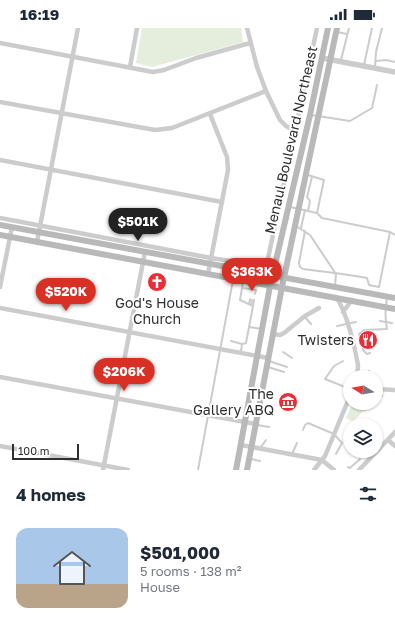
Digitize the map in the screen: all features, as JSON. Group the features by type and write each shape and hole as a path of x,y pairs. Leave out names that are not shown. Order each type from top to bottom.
{"main road":[{"name":"Menaul Boulevard Northeast","path":"236,470 270,286 310,114 328,28"},
{"name":"Menaul Boulevard Northeast","path":"247,470 298,209 309,175 318,116 336,30"},
{"path":"0,225 145,252 211,261 284,278 395,298"},
{"path":"0,235 37,242 51,247 282,287 395,309"}],"street":[{"path":"37,242 78,28"},
{"path":"130,67 137,28"},
{"path":"247,28 257,67 266,91 280,120 286,126 295,131"},
{"path":"0,218 211,261 261,266 267,263 317,28"},
{"path":"0,43 153,72 164,70 196,58 250,43"},
{"path":"322,58 395,72"},
{"path":"0,102 155,130 172,128 266,91"},
{"path":"208,274 228,163 210,114"},
{"path":"0,160 222,202"},
{"path":"0,287 2,270 6,263 12,227"},
{"path":"103,468 128,332 145,252"},
{"path":"336,297 340,302 347,324 358,366 358,370"},
{"path":"343,312 352,300"},
{"path":"0,308 240,353 258,357 268,362"},
{"path":"273,334 280,335 284,333 305,316 319,308"},
{"path":"0,377 256,424"},
{"path":"383,389 395,390"},
{"path":"314,470 322,460 344,410"},
{"path":"359,470 395,432"},
{"path":"388,440 395,446"},
{"path":"241,444 322,460 334,470"},
{"path":"0,446 103,468 128,470"}],"lane":[{"path":"341,62 349,28"},
{"path":"364,67 372,28"},
{"path":"374,69 376,52 382,28"},
{"path":"336,30 347,34"},
{"path":"376,61 386,60 395,62"},
{"path":"310,114 350,122 372,108 377,85"},
{"path":"301,229 310,201 307,197 309,175 324,180 317,213"},
{"path":"289,206 317,213 322,218 390,232 395,235"},
{"path":"295,225 312,237 336,274 334,287"},
{"path":"305,231 299,263 300,267 303,269 367,278 369,285 379,287 390,232"},
{"path":"198,470 234,279"},
{"path":"243,281 240,300 251,305"},
{"path":"373,294 374,286"},
{"path":"242,288 253,290"},
{"path":"253,290 256,290 253,294 253,290"},
{"path":"370,353 367,354 364,352 359,334 364,330 387,329 385,307 387,297"},
{"path":"240,353 242,344 246,343 252,300 251,305"},
{"path":"305,316 311,324"},
{"path":"380,321 392,323"},
{"path":"337,326 356,322"},
{"path":"249,327 262,329"},
{"path":"231,341 242,344"},
{"path":"283,352 292,358"},
{"path":"343,361 334,366 325,379 343,386"},
{"path":"268,362 287,367"},
{"path":"268,362 284,372"},
{"path":"303,430 305,425 308,423 334,434 342,443 336,454"},
{"path":"256,424 269,427"},
{"path":"261,448 266,440"},
{"path":"292,454 297,443"},
{"path":"250,459 260,461"},
{"path":"348,467 350,468 360,459"}],"green space":[{"path":"142,28 241,28 243,42 152,67 136,63"},
{"path":"350,410 366,410 357,418 346,418"}],"place":[{"name":"God's House Church","path":"157,282"},
{"name":"Twisters","path":"368,340"},
{"name":"The Gallery ABQ","path":"288,402"}]}
